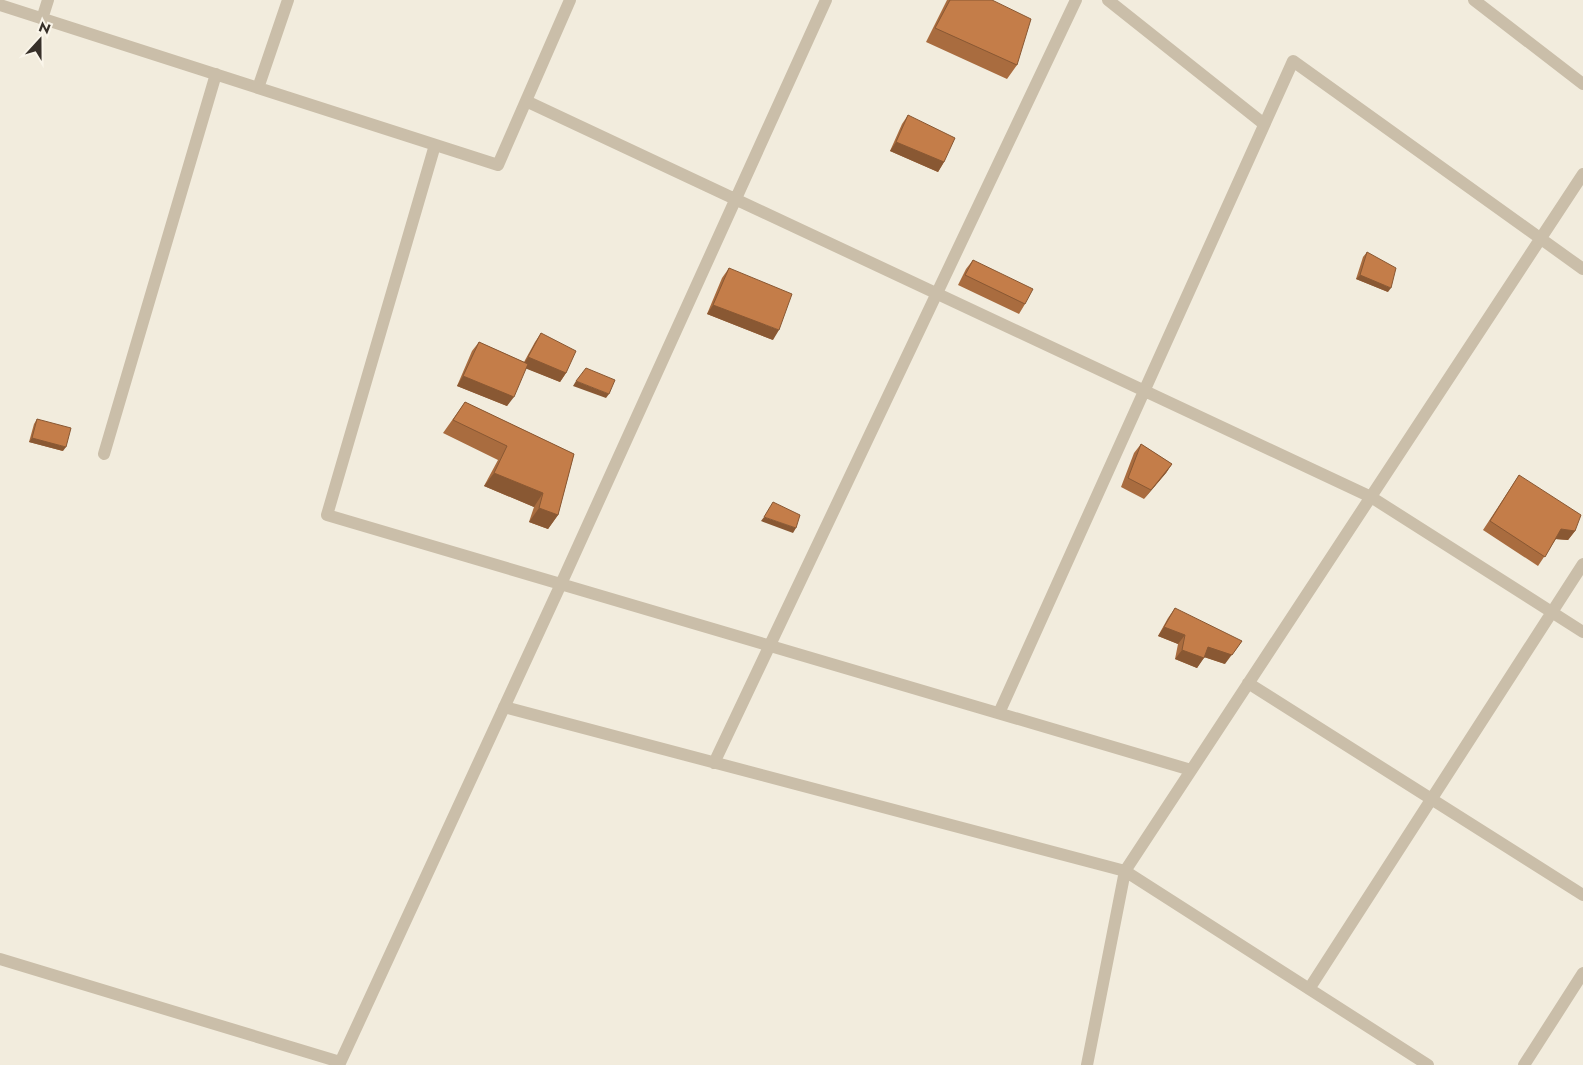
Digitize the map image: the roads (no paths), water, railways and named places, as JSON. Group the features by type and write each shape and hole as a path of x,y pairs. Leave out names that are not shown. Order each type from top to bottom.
{"street":[{"path":"42,19 48,0"},
{"path":"258,88 288,0"},
{"path":"1,9 42,19 498,165 570,0"},
{"path":"0,959 340,1064 561,584 826,0"},
{"path":"714,763 1076,0"},
{"path":"1108,0 1264,124"},
{"path":"1474,0 1583,84"},
{"path":"999,713 1293,61 1583,269"},
{"path":"104,454 216,74"},
{"path":"526,101 1371,497 1583,632"},
{"path":"435,144 327,516 1192,770"},
{"path":"1087,1065 1125,870 1583,174"},
{"path":"1309,988 1583,564"},
{"path":"1248,683 1583,895"},
{"path":"504,707 1125,870 1428,1065"},
{"path":"1524,1065 1583,973"}]}
